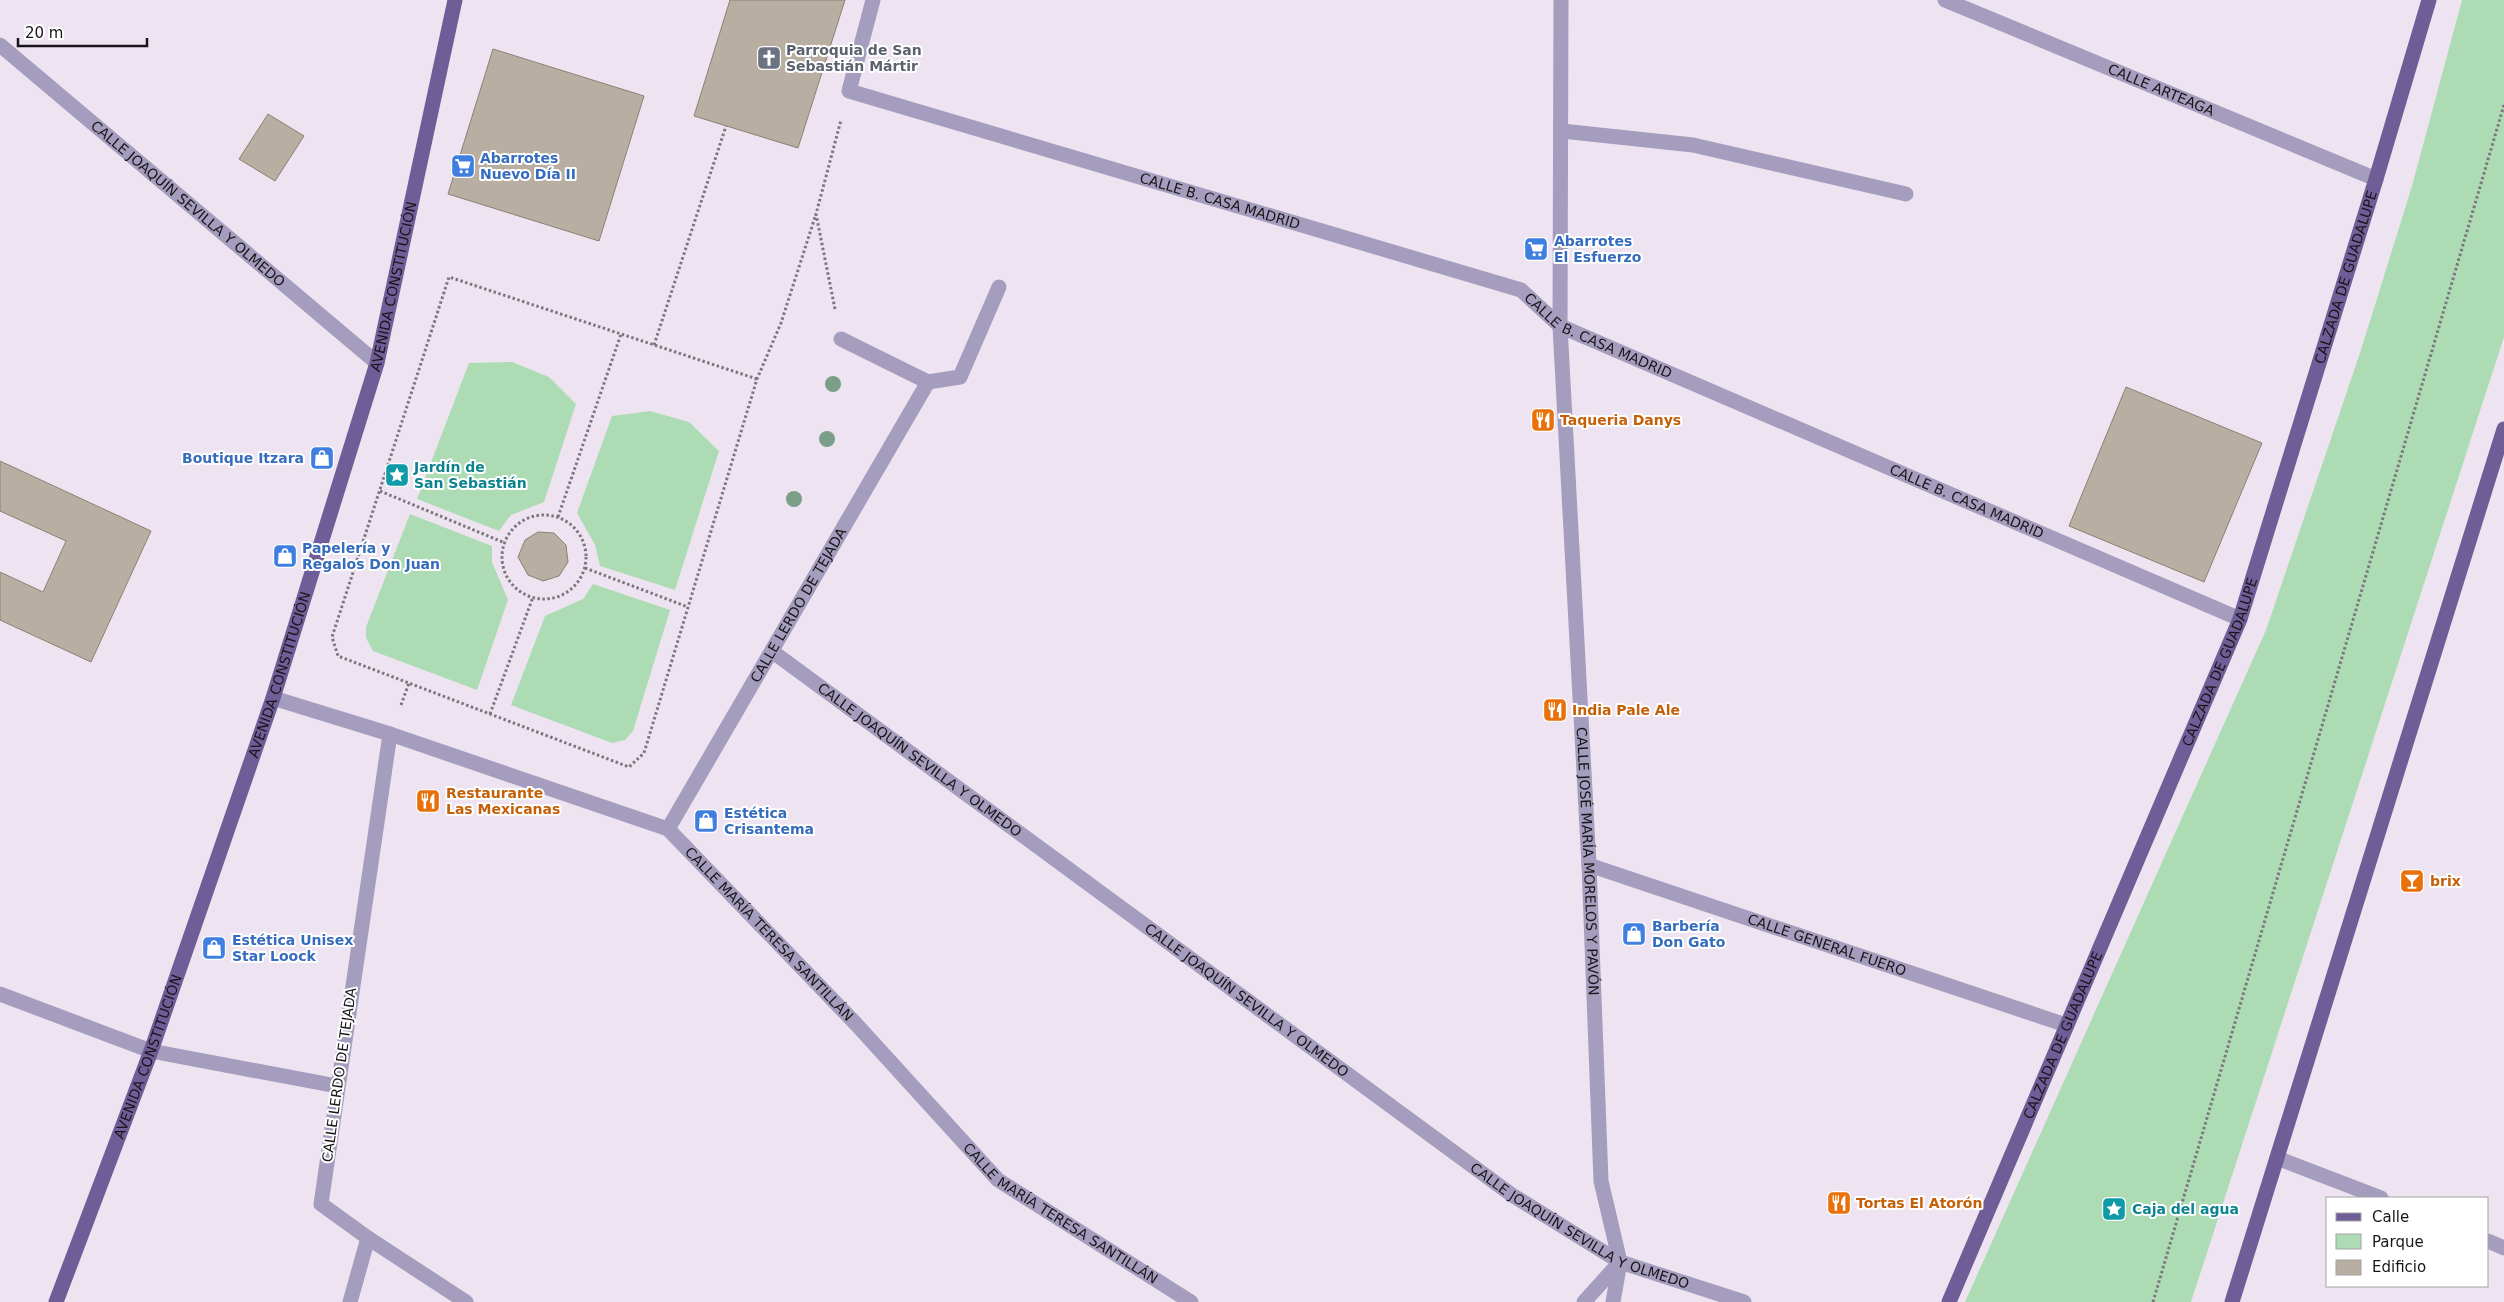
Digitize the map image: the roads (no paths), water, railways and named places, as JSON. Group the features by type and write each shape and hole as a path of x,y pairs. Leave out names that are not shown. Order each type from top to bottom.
{"main road":[{"name":"AVENIDA CONSTITUCIÓN","path":"56,1302 151,1051 273,698 377,363 455,0"},
{"name":"CALZADA DE GUADALUPE","path":"1949,1302 2240,619 2429,0"},
{"path":"2232,1302 2504,429"}],"street":[{"name":"CALLE B. CASA MADRID","path":"872,0 848,91 1521,290 1560,326 2240,619"},
{"name":"CALLE JOSÉ MARÍA MORELOS Y PAVÓN","path":"1562,0 1560,326 1589,864 1601,1181 1620,1262 1613,1302"},
{"name":"CALLE ARTEAGA","path":"1944,0 2376,178"},
{"name":"CALLE JOAQUÍN SEVILLA Y OLMEDO","path":"0,45 377,363"},
{"path":"1562,131 1694,145 1906,194"},
{"path":"841,339 928,382 960,377 998,287"},
{"name":"CALLE LERDO DE TEJADA","path":"668,829 773,652 928,382"},
{"name":"CALLE JOAQUÍN SEVILLA Y OLMEDO","path":"773,652 1512,1195 1620,1262 1744,1302"},
{"name":"CALLE MARÍA TERESA SANTILLÁN","path":"273,698 390,734 668,829 856,1024 998,1180 1191,1302"},
{"name":"CALLE LERDO DE TEJADA","path":"368,1238 321,1204 390,734"},
{"name":"CALLE GENERAL FUERO","path":"1589,864 2066,1025"},
{"path":"0,994 151,1051 337,1086"},
{"path":"2277,1158 2378,1197"},
{"path":"350,1302 368,1238 466,1302"},
{"path":"2489,1241 2504,1248"},
{"path":"1584,1302 1620,1262"}],"place":[{"name":"Parroquia de San Sebastián Mártir","path":"769,58"},
{"name":"Abarrotes Nuevo Día II","path":"463,166"},
{"name":"Abarrotes El Esfuerzo","path":"1536,249"},
{"name":"Taqueria Danys","path":"1543,420"},
{"name":"Boutique Itzara","path":"322,458"},
{"name":"Jardín de San Sebastián","path":"397,475"},
{"name":"Papelería y Regalos Don Juan","path":"285,556"},
{"name":"India Pale Ale","path":"1555,710"},
{"name":"Restaurante Las Mexicanas","path":"428,801"},
{"name":"Estética Crisantema","path":"706,821"},
{"name":"brix","path":"2412,881"},
{"name":"Barbería Don Gato","path":"1634,934"},
{"name":"Estética Unisex Star Loock","path":"214,948"},
{"name":"Tortas El Atorón","path":"1839,1203"},
{"name":"Caja del agua","path":"2114,1209"}]}
